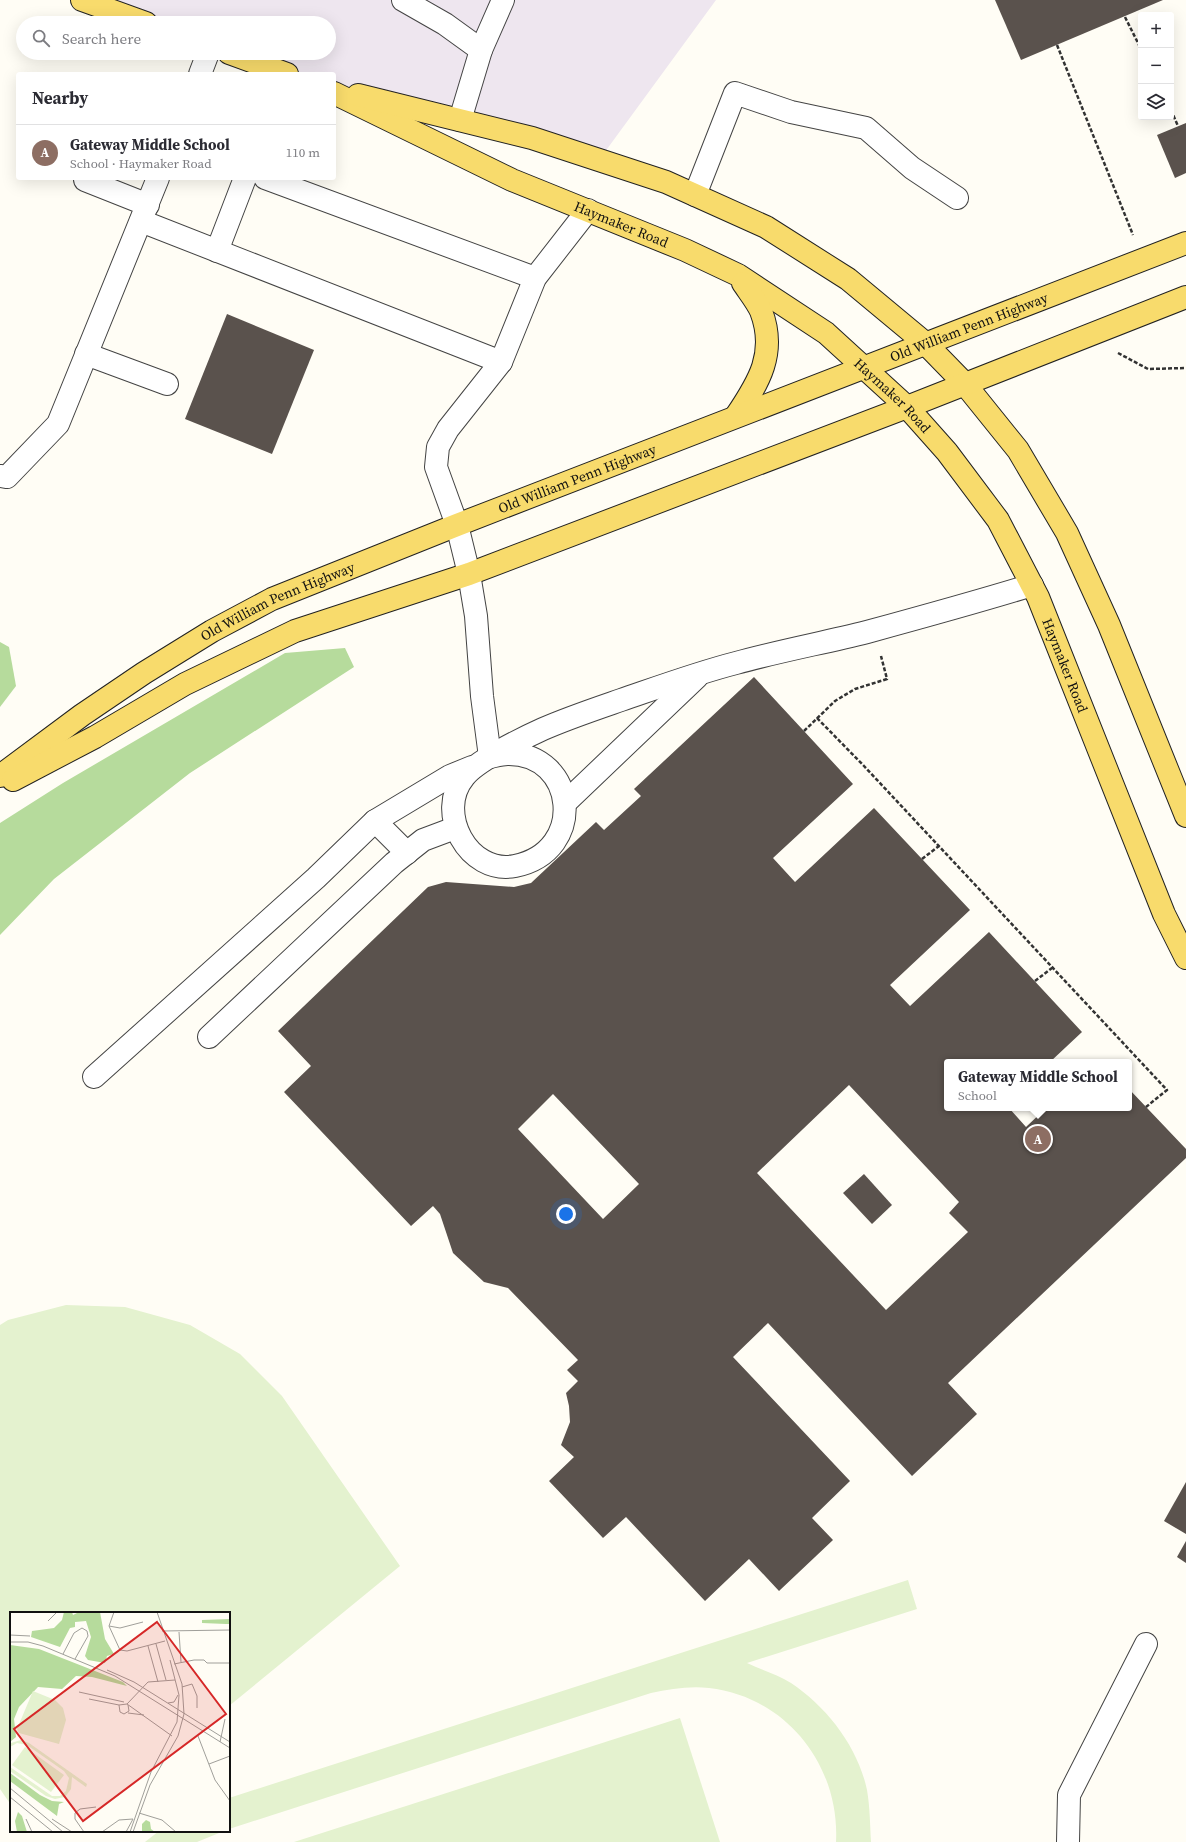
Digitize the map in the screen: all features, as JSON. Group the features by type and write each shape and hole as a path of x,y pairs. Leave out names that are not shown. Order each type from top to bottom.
{"main road":[{"path":"82,0 112,5 133,16"},
{"path":"248,60 281,72"},
{"path":"336,89 532,138 666,182 766,227 848,279 925,343 964,383 1018,450 1067,533 1109,625 1186,816"},
{"name":"Haymaker Road","path":"336,94 512,180 684,250 738,275 826,333 864,366 907,407 947,452 998,520 1032,584 1164,914 1186,958"},
{"name":"Old William Penn Highway","path":"0,776 88,711 212,631 272,599 864,366 1186,243"},
{"path":"736,416 755,388 762,372 767,352 766,330 761,310 738,275"},
{"path":"0,786 95,737 186,684 295,631 469,574 907,407 964,383 1186,297"}],"lane":[{"path":"403,0 445,24 481,50"},
{"path":"460,120 481,50 503,0"},
{"path":"201,72 205,60"},
{"path":"695,195 735,93 791,112 866,128 912,168 957,198"},
{"path":"85,180 216,251 501,362"},
{"path":"0,476 7,477 58,424 157,180"},
{"path":"216,251 244,180"},
{"path":"270,180 535,278"},
{"path":"482,761 482,696 476,616 469,574 457,525 436,467 438,447 448,429 501,362 535,278 588,210"},
{"path":"86,354 167,384"},
{"path":"94,1077 310,883 375,822 450,776 482,761 542,729 703,672 881,628 959,607 1032,584"},
{"path":"565,803 703,672"},
{"path":"507,754 524,756 540,762 552,774 561,788 565,803 564,822 557,839 545,854 529,863 511,866 492,864 476,855 467,847 455,828 453,811 455,794 462,778 482,761 507,754"},
{"path":"375,822 406,853"},
{"path":"209,1037 406,853 423,840 455,828"},
{"path":"1068,1842 1068,1795 1146,1644"}],"path":[{"path":"1125,17 1140,48"},
{"path":"1057,45 1135,241"},
{"path":"1174,117 1178,126"},
{"path":"1115,351 1148,369 1186,368"},
{"path":"804,731 835,701 855,689 887,678 881,655"},
{"path":"817,718 1167,1090 1146,1107"},
{"path":"922,859 939,846"},
{"path":"1035,981 1052,968"}],"shaded area":[{"path":"82,0 716,0 599,160 336,90 336,72 281,72 248,60 336,60 336,16 127,16"}],"green space":[{"path":"0,642 9,647 16,686 0,707"},
{"path":"345,648 354,667 190,773 54,879 0,935 0,823 63,783 285,653"},
{"path":"66,1305 125,1307 190,1325 240,1354 282,1396 400,1566 230,1705 230,1612 10,1612 10,1804 0,1789 0,1325 8,1320"},
{"path":"908,1580 917,1609 747,1663 791,1683 817,1704 839,1729 863,1774 868,1796 871,1842 836,1842 835,1814 829,1787 818,1762 803,1740 785,1721 762,1705 737,1694 702,1687 680,1688 651,1693 230,1829 230,1798"},
{"path":"680,1718 720,1842 294,1842"},
{"path":"158,1832 222,1832 197,1842 145,1842"}],"building":[{"path":"995,0 1163,0 1021,60"},
{"path":"1186,123 1186,173 1175,178 1157,135"},
{"path":"227,314 314,350 272,454 185,419"},
{"path":"754,677 853,784 773,858 795,882 874,808 970,910 890,985 910,1006 989,932 1082,1032 1053,1059 944,1059 944,1111 1012,1111 1026,1127 1043,1111 1132,1111 1132,1092 1186,1149 1186,1158 948,1383 977,1414 912,1476 768,1323 733,1357 850,1481 812,1518 833,1540 779,1591 749,1559 705,1601 626,1517 603,1538 549,1481 574,1457 561,1445 570,1422 566,1393 578,1381 567,1370 578,1360 508,1288 484,1282 453,1253 440,1214 433,1206 411,1226 284,1092 311,1066 278,1031 428,887 446,882 514,887 531,883 596,822 604,830 641,796 634,789","holes":["849,1085 959,1202 949,1213 968,1232 886,1310 757,1173","553,1094 639,1184 603,1219 518,1129"]},
{"path":"864,1174 892,1205 872,1224 843,1193"},
{"path":"1186,1482 1186,1534 1164,1521"},
{"path":"1186,1541 1186,1563 1177,1557"}],"place":[{"name":"Gateway Middle School","path":"1038,1139"}]}
